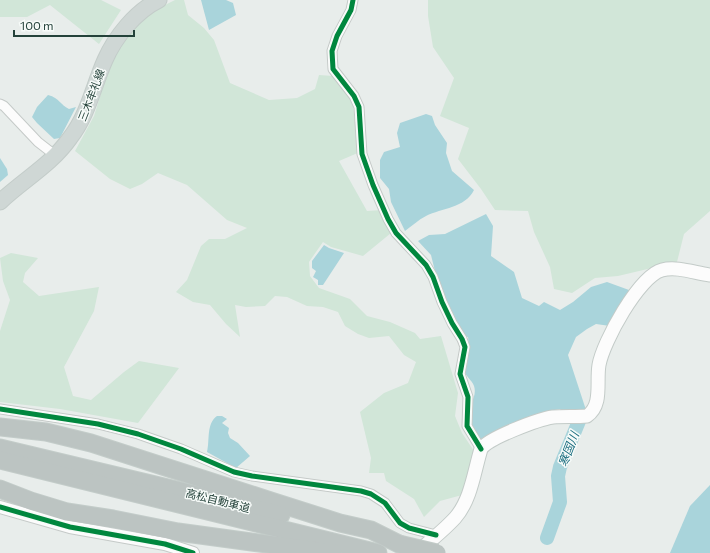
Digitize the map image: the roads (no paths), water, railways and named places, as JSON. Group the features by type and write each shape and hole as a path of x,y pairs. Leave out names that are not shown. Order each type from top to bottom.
{"highway":[{"path":"0,427 46,432 91,443 271,502 340,523 371,530 399,544"},
{"name":"高松自動車道","path":"0,448 51,466 378,553"},
{"name":"高松自動車道","path":"0,460 51,466 437,553"},
{"path":"0,489 67,512 113,519 178,532 333,553"}],"main road":[{"name":"三木牟礼線","path":"0,202 56,156 80,124 88,108 106,59 116,41 128,25 140,13 159,0"},
{"path":"416,553 455,517 461,508 467,496 481,449 484,445 502,435 538,421 553,417 572,418 587,416 592,413 597,403 599,367 602,353 614,328 641,286 650,277 660,271 671,269 710,276"}],"street":[{"path":"353,0 351,10 337,36 332,51 333,69 354,96 359,107 362,154 373,185 388,219 396,233 426,265 433,277 442,302 452,323 462,339 465,347 460,374 468,397 467,426 481,449"},
{"path":"0,104 4,106 38,142 56,156"},
{"path":"0,409 98,424 138,434 181,449 234,472 252,476 361,491 371,494 385,504 400,523 409,528 436,535"},
{"path":"0,507 70,527 165,544 193,553"}],"water":[{"path":"201,0 226,0 233,3 236,15 209,30"},
{"path":"48,95 58,100 69,109 76,107 60,138 54,139 32,117 37,107"},
{"path":"426,114 432,116 435,125 447,143 446,153 452,171 474,190 465,201 453,207 426,216 405,231 391,202 389,189 380,178 380,160 384,152 400,147 397,133 400,123"},
{"path":"0,158 7,169 8,175 0,182"},
{"path":"486,214 493,226 491,256 514,272 522,298 539,306 544,302 560,310 573,302 591,287 607,282 629,290 610,326 596,324 587,329 576,337 568,355 586,410 566,416 560,409 527,417 476,442 467,422 468,410 475,390 464,370 468,337 459,336 452,332 448,324 431,255 418,241 429,235 445,234"},
{"path":"324,245 344,253 323,285 318,285 318,280 313,277 316,271 312,268 312,261"},
{"path":"217,416 222,416 227,419 222,423 229,428 228,433 230,438 238,443 250,456 236,468 207,452 211,423"},
{"path":"710,485 710,553 670,553 690,506"}],"waterway":[{"name":"寒国川","path":"547,538 560,502 558,476 560,467 579,421 576,407"}]}
